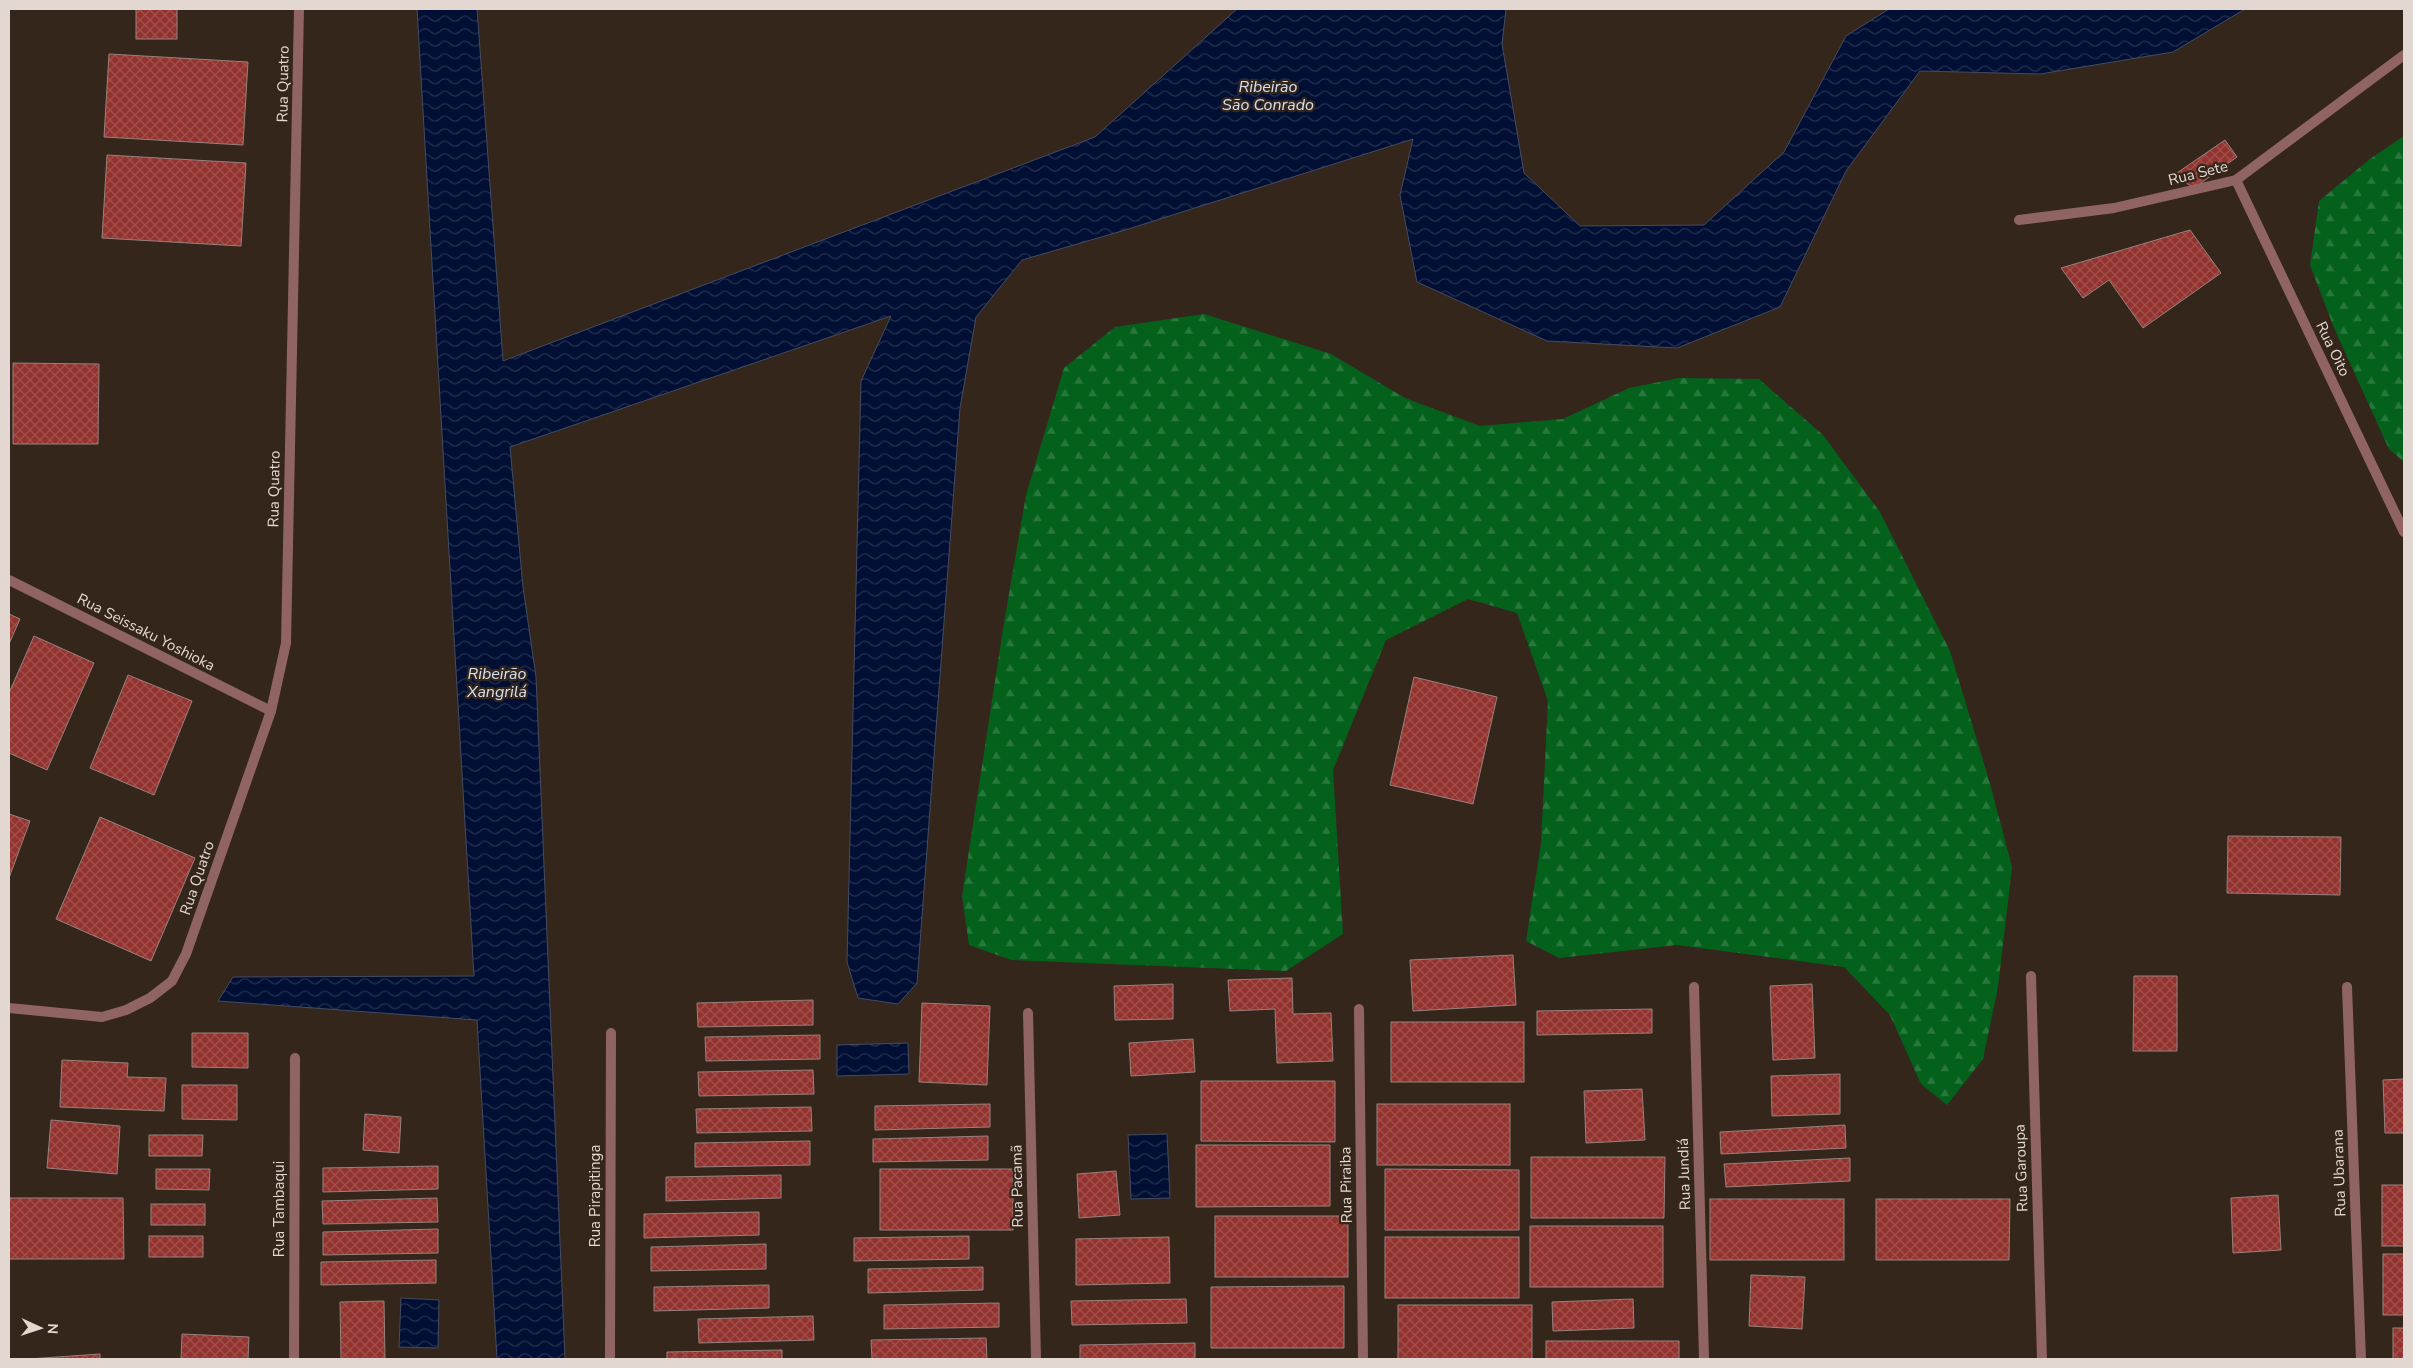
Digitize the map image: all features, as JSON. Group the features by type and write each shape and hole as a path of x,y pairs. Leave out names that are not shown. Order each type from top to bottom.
{"street":[{"name":"Rua Quatro","path":"9,1008 102,1017 126,1010 150,998 172,981 186,954 271,711 286,643 299,9"},
{"name":"Rua Sete","path":"2020,220 2114,208 2236,180 2404,55"},
{"name":"Rua Oito","path":"2236,180 2404,532"},
{"name":"Rua Seissaku Yoshioka","path":"9,580 271,711"},
{"name":"Rua Garoupa","path":"2031,976 2042,1359"},
{"name":"Rua Ubarana","path":"2346,986 2361,1359"},
{"name":"Rua Jundiá","path":"1694,987 1704,1359"},
{"name":"Rua Piraiba","path":"1359,1010 1363,1359"},
{"name":"Rua Pacamã","path":"1028,1013 1036,1359"},
{"name":"Rua Pirapitinga","path":"610,1033 610,1359"},
{"name":"Rua Tambaqui","path":"294,1359 295,1058"}],"green space":[{"path":"2404,136 2404,462 2389,449 2334,328 2310,265 2319,201 2370,159"},
{"path":"1204,314 1331,354 1405,398 1480,426 1563,419 1629,388 1679,378 1759,379 1823,435 1880,512 1950,651 1989,780 2012,867 1998,987 1983,1059 1947,1105 1921,1084 1890,1015 1844,967 1677,945 1559,958 1526,941 1541,843 1548,701 1517,613 1468,599 1386,640 1333,770 1343,934 1286,971 1011,960 969,945 962,896 1003,629 1026,495 1064,368 1115,327"}],"water":[{"name":"Ribeirão São Conrado","path":"417,9 477,9 503,361 1095,137 1237,9 1506,9 1502,44 1524,173 1580,226 1704,225 1784,152 1846,36 1889,9 2245,9 2173,52 2040,74 1920,71 1846,171 1780,307 1677,348 1547,341 1417,282 1400,195 1413,139 1122,231 1022,260 976,317 960,408 917,983 898,1004 858,998 847,962 861,381 891,316 510,447 523,587 536,677 565,1359 497,1359 477,1020 218,1001 233,977 474,976"},
{"path":"908,1043 909,1074 837,1076 837,1045"},
{"path":"1167,1134 1170,1198 1131,1199 1128,1135"},
{"path":"401,1298 439,1300 438,1348 399,1347"}],"building":[{"path":"136,9 177,9 177,39 136,39"},
{"path":"109,54 248,62 243,145 104,137"},
{"path":"2225,140 2237,157 2194,188 2174,175"},
{"path":"107,155 246,163 241,246 102,238"},
{"path":"2190,230 2221,273 2143,328 2109,280 2083,298 2061,268"},
{"path":"13,363 99,364 98,444 13,444"},
{"path":"9,614 20,619 9,644"},
{"path":"34,636 94,663 47,770 9,753 9,693"},
{"path":"128,675 192,701 154,795 90,768"},
{"path":"1414,677 1497,697 1473,804 1390,785"},
{"path":"9,814 30,821 9,878"},
{"path":"100,817 195,858 151,961 56,919"},
{"path":"2228,836 2341,837 2340,895 2227,893"},
{"path":"1513,955 1516,1005 1413,1011 1410,960"},
{"path":"2134,976 2177,976 2177,1051 2133,1051"},
{"path":"1292,978 1293,1014 1331,1013 1333,1061 1277,1063 1275,1009 1230,1011 1228,980"},
{"path":"1173,984 1173,1019 1115,1020 1114,986"},
{"path":"1812,984 1815,1058 1773,1060 1770,986"},
{"path":"813,1000 813,1025 698,1027 697,1003"},
{"path":"922,1003 990,1006 987,1085 919,1082"},
{"path":"1652,1009 1652,1033 1537,1035 1537,1011"},
{"path":"1391,1022 1524,1022 1524,1082 1391,1082"},
{"path":"192,1033 248,1033 248,1068 192,1067"},
{"path":"820,1035 820,1059 706,1061 705,1037"},
{"path":"1193,1039 1195,1072 1131,1076 1129,1043"},
{"path":"62,1060 128,1063 127,1077 166,1078 164,1111 60,1107"},
{"path":"813,1070 814,1094 699,1096 698,1072"},
{"path":"1840,1074 1840,1114 1772,1116 1771,1076"},
{"path":"2404,1079 2404,1133 2385,1133 2383,1080"},
{"path":"1201,1081 1335,1081 1335,1142 1201,1141"},
{"path":"182,1085 237,1085 237,1120 182,1119"},
{"path":"1642,1089 1645,1140 1586,1143 1584,1091"},
{"path":"990,1104 990,1127 875,1130 875,1106"},
{"path":"1377,1104 1510,1104 1510,1165 1377,1165"},
{"path":"811,1107 812,1131 697,1133 696,1109"},
{"path":"365,1114 401,1117 399,1153 363,1150"},
{"path":"51,1120 120,1126 117,1174 47,1168"},
{"path":"1845,1125 1846,1148 1721,1154 1720,1132"},
{"path":"149,1135 203,1135 202,1156 149,1156"},
{"path":"988,1136 988,1160 873,1162 873,1139"},
{"path":"810,1141 810,1165 695,1167 695,1143"},
{"path":"1196,1145 1330,1145 1330,1206 1196,1207"},
{"path":"1531,1157 1665,1157 1664,1218 1531,1218"},
{"path":"1850,1158 1850,1181 1726,1187 1724,1164"},
{"path":"438,1166 438,1189 323,1192 323,1168"},
{"path":"156,1169 210,1169 209,1190 156,1189"},
{"path":"880,1169 1013,1169 1013,1230 880,1230"},
{"path":"1385,1169 1519,1170 1519,1230 1385,1230"},
{"path":"1116,1171 1120,1215 1079,1218 1077,1174"},
{"path":"781,1175 781,1198 666,1201 666,1177"},
{"path":"2382,1185 2404,1185 2404,1246 2382,1246"},
{"path":"2278,1195 2281,1250 2233,1253 2231,1198"},
{"path":"9,1198 123,1198 124,1259 9,1259"},
{"path":"437,1198 438,1222 323,1224 322,1201"},
{"path":"1710,1199 1844,1199 1844,1260 1710,1260"},
{"path":"1876,1199 2010,1199 2009,1260 1876,1260"},
{"path":"151,1204 205,1204 205,1225 151,1225"},
{"path":"759,1212 759,1235 644,1238 644,1214"},
{"path":"1215,1216 1348,1216 1348,1277 1215,1277"},
{"path":"1530,1226 1663,1226 1663,1287 1530,1287"},
{"path":"438,1229 438,1253 323,1255 323,1232"},
{"path":"149,1236 203,1236 203,1257 149,1257"},
{"path":"969,1236 969,1259 854,1261 854,1238"},
{"path":"1169,1237 1170,1283 1076,1285 1076,1239"},
{"path":"1385,1237 1519,1237 1519,1298 1385,1298"},
{"path":"766,1244 766,1269 651,1271 651,1247"},
{"path":"2383,1254 2404,1254 2404,1315 2383,1315"},
{"path":"436,1260 436,1283 321,1285 321,1262"},
{"path":"983,1267 983,1290 868,1293 868,1269"},
{"path":"1751,1275 1805,1277 1802,1329 1749,1326"},
{"path":"769,1285 769,1308 654,1311 654,1287"},
{"path":"1344,1286 1344,1348 1211,1348 1211,1287"},
{"path":"1186,1299 1187,1323 1072,1325 1071,1301"},
{"path":"1633,1299 1634,1328 1553,1331 1552,1302"},
{"path":"384,1301 385,1359 341,1359 340,1302"},
{"path":"999,1303 999,1327 884,1329 884,1305"},
{"path":"1398,1305 1532,1305 1532,1359 1398,1359"},
{"path":"813,1316 814,1340 699,1343 698,1319"},
{"path":"2393,1328 2404,1328 2404,1359 2393,1359"},
{"path":"182,1334 249,1337 248,1359 181,1359"},
{"path":"986,1338 987,1359 872,1359 871,1340"},
{"path":"1546,1341 1679,1341 1679,1359 1546,1359"},
{"path":"1195,1343 1195,1359 1080,1359 1080,1345"},
{"path":"782,1350 782,1359 667,1359 667,1352"},
{"path":"100,1354 100,1359 28,1359"}],"water label":[{"name":"Ribeirão Xangrilá","path":"497,682"}]}
